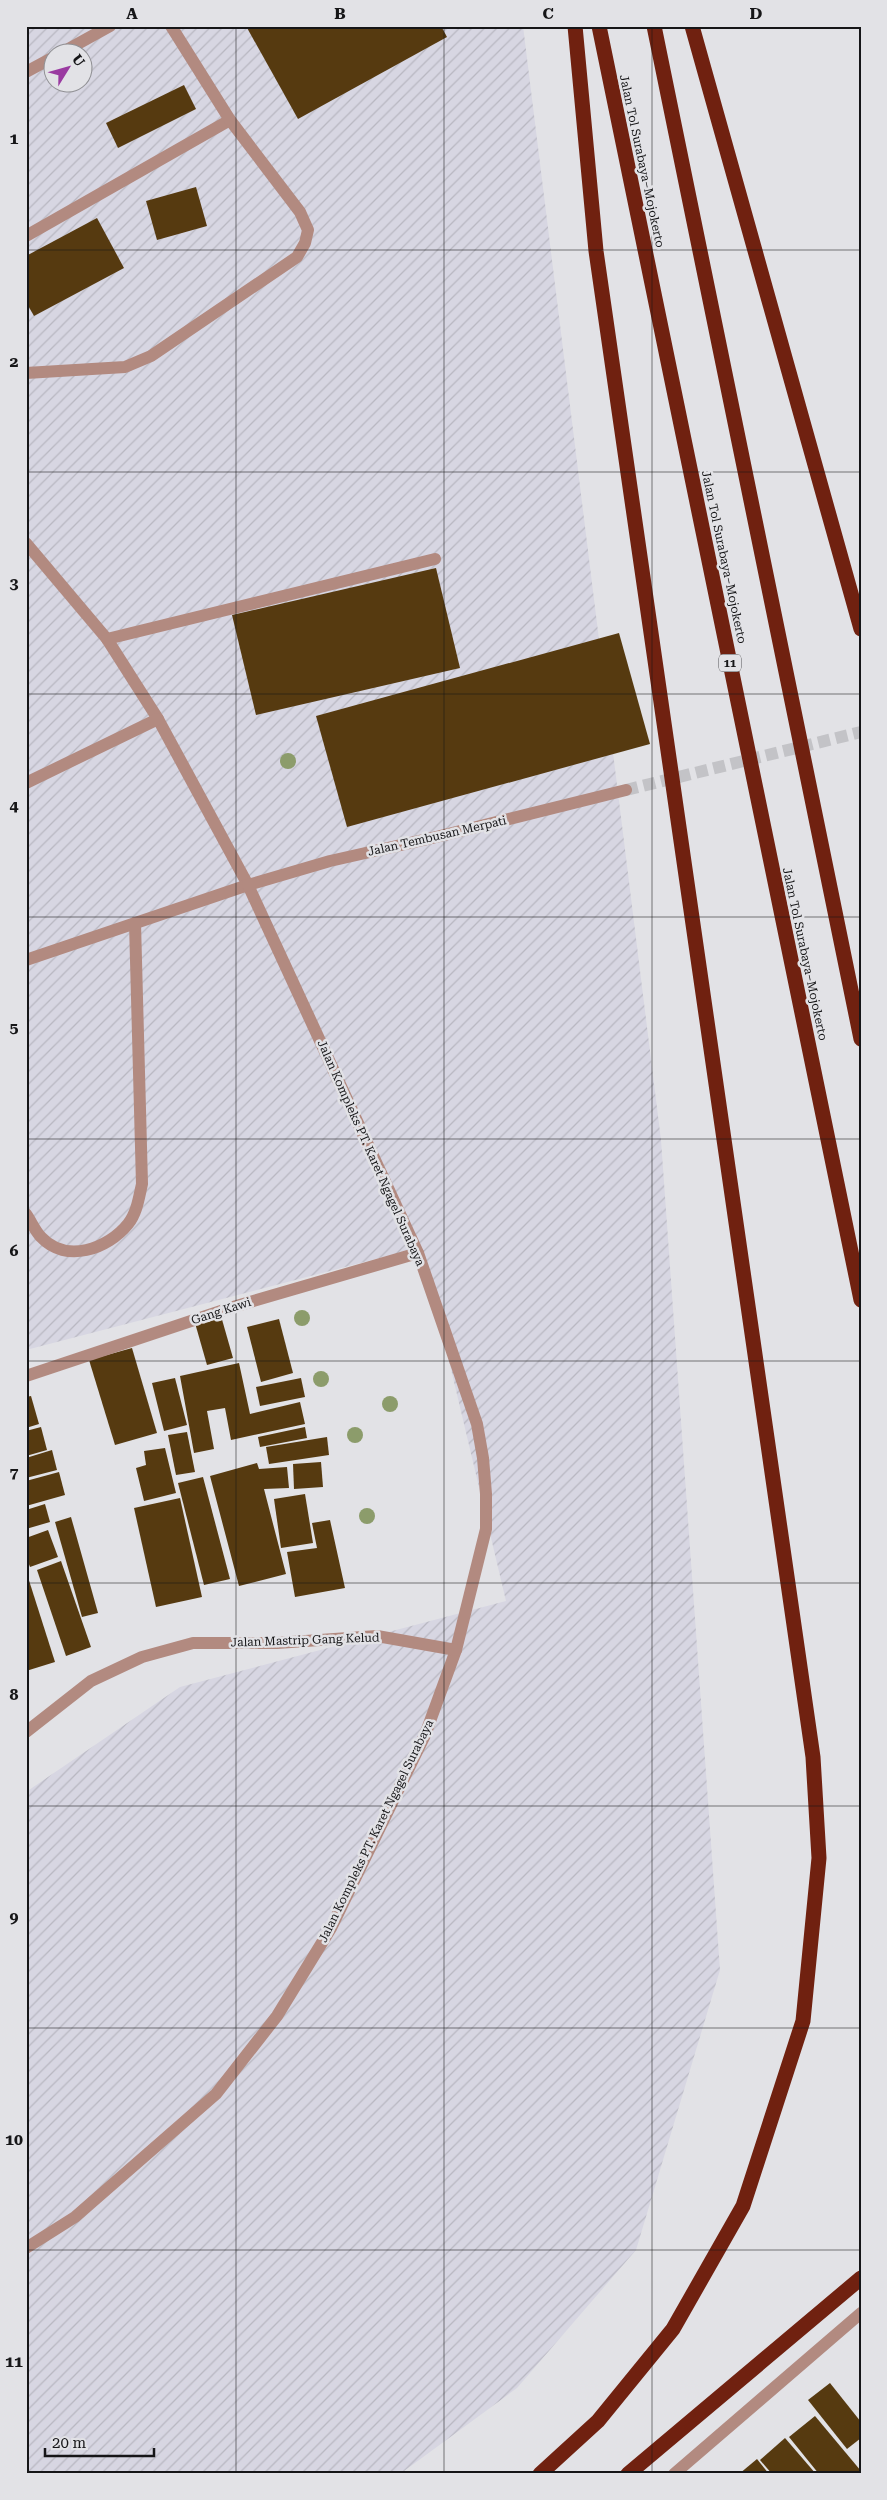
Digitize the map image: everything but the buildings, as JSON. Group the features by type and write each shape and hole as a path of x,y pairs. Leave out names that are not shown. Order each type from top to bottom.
{"highway":[{"path":"540,2474 598,2421 673,2329 744,2206 803,2021 819,1858 813,1757 596,251 575,26"},
{"name":"Jalan Tol Surabaya–Mojokerto","path":"599,26 861,1300"},
{"path":"654,26 861,1039"},
{"path":"692,26 861,629"},
{"path":"628,2474 861,2278"}],"street":[{"path":"81,42 110,26"},
{"path":"26,373 125,367 151,356 297,257 305,243 308,230 300,212 230,120 171,26"},
{"path":"26,72 42,63"},
{"path":"26,236 230,120"},
{"name":"Jalan Kompleks PT. Karet Ngagel Surabaya","path":"26,543 107,638 158,719 248,884 418,1252 477,1424 484,1458 486,1528 456,1650 425,1735 331,1928 277,2016 209,2100 75,2217 26,2248"},
{"path":"107,638 435,559"},
{"path":"26,783 158,719"},
{"name":"Jalan Tembusan Merpati","path":"26,960 248,884 330,861 626,790"},
{"path":"26,1214 41,1238 58,1248 76,1253 93,1249 112,1239 129,1223 138,1204 142,1184 135,923"},
{"name":"Gang Kawi","path":"26,1376 233,1306 418,1252"},
{"name":"Jalan Mastrip Gang Kelud","path":"26,1732 91,1681 142,1657 193,1643 277,1643 377,1636 456,1650"},
{"path":"674,2474 861,2313"}],"shaded area":[{"path":"26,26 523,26 661,1140 720,1970 636,2250 517,2388 400,2474 26,2472 26,1792 180,1687 506,1601 422,1247 26,1350"}],"tunnel":[{"path":"626,790 861,732"}]}
